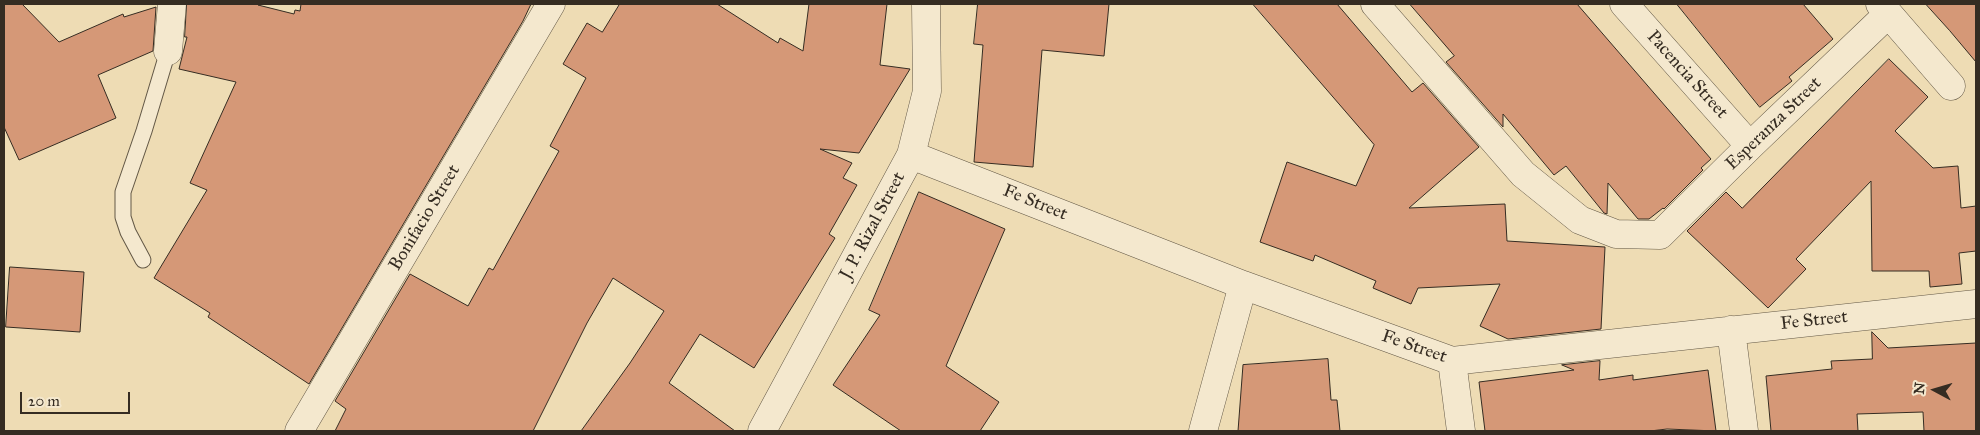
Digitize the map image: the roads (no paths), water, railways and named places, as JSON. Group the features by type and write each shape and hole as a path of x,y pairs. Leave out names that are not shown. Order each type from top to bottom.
{"street":[{"path":"168,51 172,4"},
{"name":"Bonifacio Street","path":"299,431 551,4"},
{"name":"J. P. Rizal Street","path":"762,431 911,155 927,91 926,4"},
{"name":"Esperanza Street","path":"1375,4 1523,174 1580,220 1616,234 1660,235 1884,9 1951,86"},
{"name":"Pacencia Street","path":"1624,4 1750,146"},
{"name":"Fe Street","path":"911,155 1244,286 1452,361 1976,304"},
{"path":"1202,431 1244,286"},
{"path":"1731,330 1744,431"},
{"path":"1452,361 1461,431"}],"lane":[{"path":"143,260 128,232 123,217 123,192 168,51"}]}
